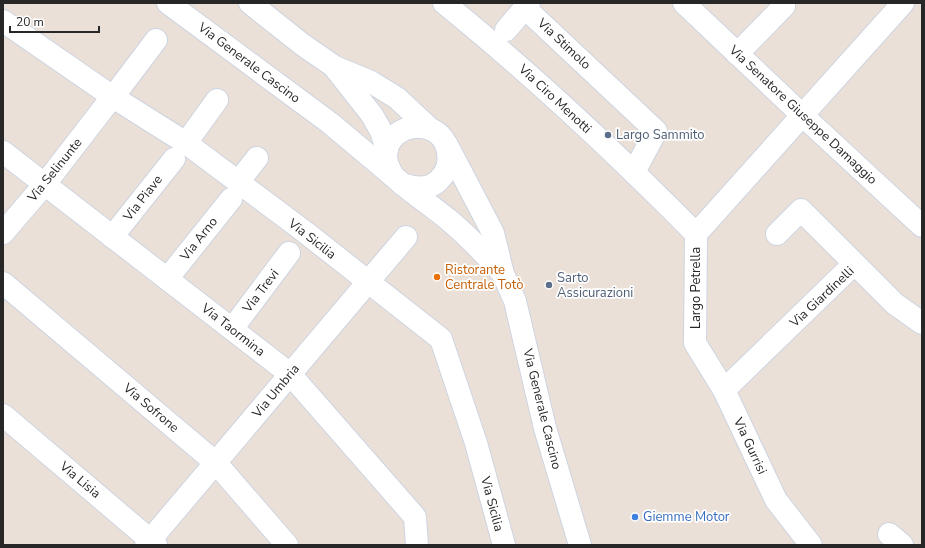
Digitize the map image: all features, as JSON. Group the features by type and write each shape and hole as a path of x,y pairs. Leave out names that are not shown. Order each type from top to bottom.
{"street":[{"name":"Via Generale Cascino","path":"168,3 330,123 397,179 451,221 503,274 515,301 545,428 580,545"},
{"path":"250,3 303,45 335,67 371,82 397,98 428,128 439,134 447,145 493,233 503,274"},
{"name":"Via Ciro Menotti","path":"444,3 494,44 634,172 696,234"},
{"path":"696,234 903,3"},
{"name":"Via Senatore Giuseppe Damaggio","path":"686,4 737,54 922,226"},
{"path":"506,30 527,6"},
{"name":"Via Stimolo","path":"527,6 656,130 634,172"},
{"path":"737,54 784,6"},
{"name":"Via Sicilia","path":"3,21 234,191 368,282 441,339 476,443 504,545"},
{"name":"Via Selinunte","path":"3,233 45,184 156,40"},
{"path":"335,67 372,115 384,140 387,163 397,179 414,188 427,187 438,181 446,170 449,158 447,145"},
{"name":"Via Piave","path":"112,237 180,151 217,100"},
{"path":"330,123 362,130 384,140"},
{"path":"384,140 403,130 415,126 428,128"},
{"name":"Via Taormina","path":"3,152 290,374 415,517 417,545"},
{"name":"Via Arno","path":"167,279 234,191 257,158"},
{"path":"777,234 801,210 854,264"},
{"name":"Largo Petrella","path":"695,343 696,234"},
{"name":"Via Umbria","path":"151,543 290,374 406,237"},
{"name":"Via Trevi","path":"232,330 289,253"},
{"name":"Via Giardinelli","path":"724,390 854,264 895,304 922,323"},
{"name":"Via Sofrone","path":"3,283 216,463 287,545"},
{"name":"Via Gurrisi","path":"695,343 724,390 776,500 811,545"},
{"name":"Via Lisia","path":"3,415 151,543"}],"place":[{"name":"Largo Sammito","path":"608,135"},
{"name":"Ristorante Centrale Totò","path":"437,277"},
{"name":"Sarto Assicurazioni","path":"549,285"},
{"name":"Giemme Motor","path":"635,517"}]}
